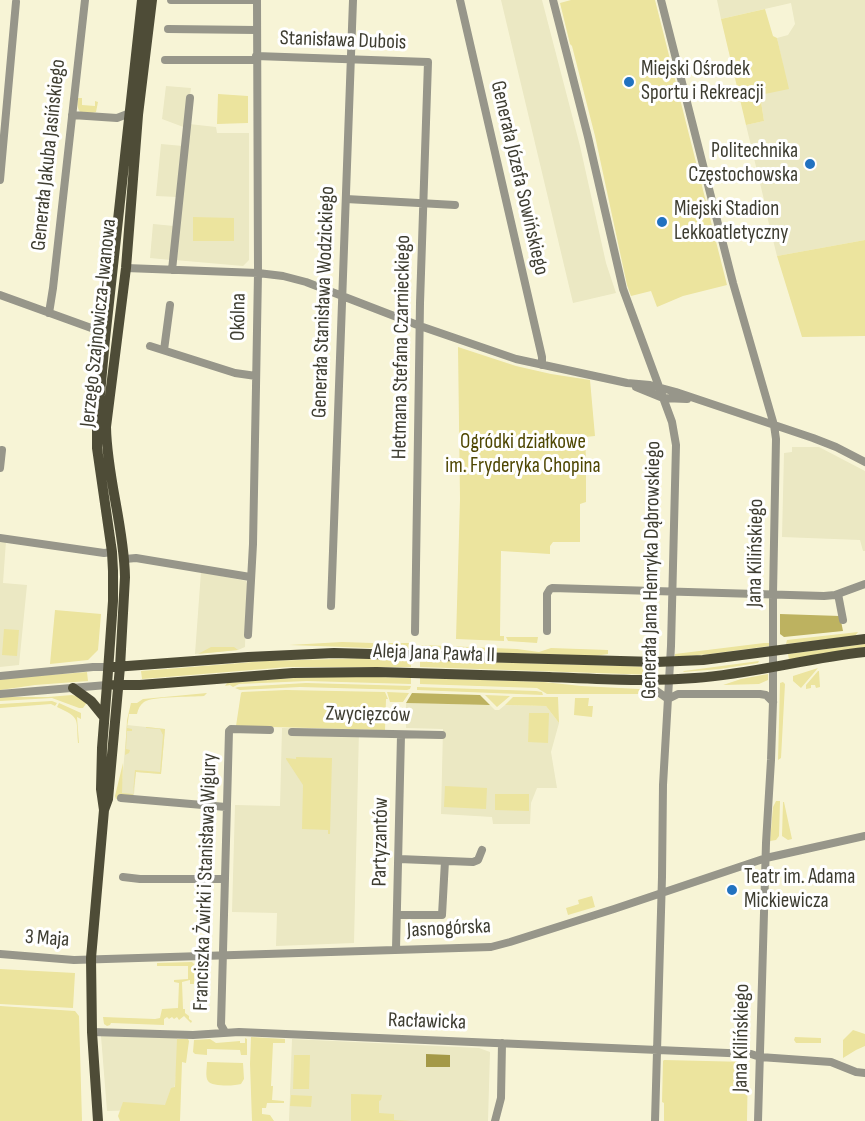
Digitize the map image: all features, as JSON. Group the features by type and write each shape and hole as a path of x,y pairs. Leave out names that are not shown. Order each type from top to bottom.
{"main road":[{"name":"Jerzego Szajnowicza-Iwanowa","path":"113,685 108,667 113,601 112,552 97,448 106,332 142,0"},
{"name":"Jerzego Szajnowicza-Iwanowa","path":"113,685 120,666 125,559 106,447 106,427 126,268 138,115 152,0"},
{"name":"Aleja Jana Pawła II","path":"108,667 334,653 670,662 703,660 865,639"},
{"name":"Aleja Jana Pawła II","path":"113,685 336,672 669,680 713,677 865,652"},
{"path":"98,1121 92,1032 91,958 104,810 101,789 104,717 113,685"},
{"path":"104,810 108,799 113,685"},
{"path":"73,688 91,701 104,717"}],"street":[{"name":"Generała Jakuba Jasińskiego","path":"49,313 85,0"},
{"path":"171,0 257,0"},
{"name":"Okólna","path":"248,635 253,544 258,273 257,0"},
{"name":"Generała Stanisława Wodzickiego","path":"331,606 353,0"},
{"name":"Generała Józefa Sowińskiego","path":"460,0 542,365"},
{"name":"Generała Jana Henryka Dąbrowskiego","path":"553,0 623,289 672,422 676,445 670,662 663,785 655,1121"},
{"name":"Jana Kilińskiego","path":"661,0 733,283 774,424 776,439 773,702 758,1121"},
{"path":"0,180 16,2"},
{"path":"168,29 256,30"},
{"name":"Stanisława Dubois","path":"165,60 256,58 428,62"},
{"name":"Hetmana Stefana Czarnieckiego","path":"415,632 420,326 428,62"},
{"path":"172,270 190,98"},
{"path":"72,115 117,118 130,113"},
{"path":"117,118 128,130"},
{"path":"346,200 455,205"},
{"path":"126,268 258,273 306,282 420,326 516,359 659,388 774,424 836,447 865,462"},
{"path":"0,295 106,332"},
{"path":"164,350 170,305"},
{"path":"150,346 235,373 256,376"},
{"path":"627,383 663,398 699,400"},
{"path":"0,468 2,450"},
{"path":"0,538 104,553 112,552"},
{"path":"125,559 136,558 250,577"},
{"path":"547,630 547,594 552,588 824,596 865,585"},
{"path":"838,594 843,620"},
{"name":"Aleja Jana Pawła II","path":"0,676 108,667"},
{"path":"641,680 668,699 678,694 760,694 766,695 773,702"},
{"name":"Aleja Jana Pawła II","path":"0,694 113,685"},
{"name":"Franciszka Żwirki i Stanisława Wigury","path":"225,1032 220,1025 229,731 231,729 270,730"},
{"name":"Zwycięzców","path":"292,732 442,735"},
{"name":"Partyzantów","path":"396,949 401,735"},
{"path":"121,798 226,807"},
{"name":"Jasnogórska","path":"91,958 500,945 766,858 865,836"},
{"path":"399,859 477,861 482,849"},
{"path":"397,915 442,915 445,861"},
{"path":"123,878 224,879"},
{"name":"3 Maja","path":"0,954 74,960 91,958"},
{"name":"Racławicka","path":"92,1032 193,1035 225,1032 751,1054 760,1057 831,1062 856,1072 865,1073"},
{"path":"495,1121 501,1098 502,1043"}],"shaded area":[{"path":"501,0 542,0 580,146 606,263 616,293 573,303"},
{"name":"Politechnika Częstochowska","path":"717,0 865,0 865,240 777,256 746,125 764,121 760,95 783,65 777,38 788,35 795,24 791,3 721,19"},
{"path":"166,86 191,88 186,128 162,119"},
{"path":"189,124 216,127 217,133 249,133 249,260 243,266 175,260"},
{"path":"161,144 183,146 177,197 156,196"},
{"path":"153,224 174,226 171,260 150,258"},
{"path":"792,447 819,447 865,471 865,551 863,551 860,540 782,537 784,453 792,452"},
{"path":"0,540 6,541 3,583 27,585 19,665 0,667"},
{"path":"201,572 246,581 245,647 238,650 195,654"},
{"path":"780,614 840,616 843,631 784,637 780,634"},
{"path":"412,693 480,695 490,705 406,703"},
{"path":"406,703 490,705 495,710 505,705 546,706 559,723 551,752 557,788 537,788 531,803 530,824 493,824 492,817 441,814 443,729 406,728"},
{"path":"127,725 165,729 161,774 136,772 134,795 121,794"},
{"path":"282,728 359,730 354,943 276,946 277,913 232,912 235,805 280,806"},
{"path":"177,1032 177,1066 172,1109 107,1111 101,1036"},
{"path":"292,1039 479,1048 490,1052 488,1121 289,1121"},
{"path":"426,1054 450,1055 450,1067 426,1067"}],"green space":[{"path":"571,0 655,0 727,285 683,296 657,307 651,291 631,296 595,136 560,3"},
{"path":"765,9 773,36 777,38 789,89 760,95 764,121 746,125 721,19"},
{"path":"218,94 248,96 248,123 217,124"},
{"path":"78,98 82,98 82,105 95,106 95,101 98,102 96,112 87,114 81,112 78,107"},
{"path":"193,217 234,218 234,241 193,241"},
{"path":"865,240 865,336 802,337 777,256"},
{"name":"Ogródki działkowe im. Fryderyka Chopina","path":"458,347 516,366 590,380 595,436 585,437 586,502 580,504 580,542 553,542 550,546 550,554 501,551 500,636 504,636 504,641 456,639 460,499"},
{"path":"55,610 101,614 98,650 88,660 50,664"},
{"path":"4,629 19,630 17,656 2,655"},
{"path":"858,632 855,636 786,644 787,640"},
{"path":"506,637 538,637 537,643 508,641"},
{"path":"373,643 373,646 371,648 289,645"},
{"path":"377,643 409,643 412,649 379,649"},
{"path":"769,643 769,646 675,657 675,654"},
{"path":"865,644 865,647 789,660 788,654"},
{"path":"422,645 539,652 551,648 608,650 608,654 595,656 421,650"},
{"path":"211,647 234,647 238,650 198,654"},
{"path":"411,659 411,667 288,667 142,679 141,671 265,661"},
{"path":"420,660 654,667 655,675 420,667"},
{"path":"759,661 720,669 683,672 684,671"},
{"path":"818,668 801,688 793,681 793,676"},
{"path":"818,671 820,687 816,688 815,685 811,685 811,688 806,689 806,685"},
{"path":"87,672 88,681 0,690 0,679"},
{"path":"768,674 768,680 759,684 723,685 741,679"},
{"path":"345,676 411,678 411,684 307,681 225,686 227,683"},
{"path":"420,678 544,682 639,689 653,693 547,694 537,688 420,684"},
{"path":"306,683 411,686 407,690 300,687 240,690 235,688"},
{"path":"780,683 785,684 781,758 778,760"},
{"path":"417,687 536,691 542,692 543,695 417,690"},
{"path":"286,690 385,692 388,699 386,699 385,730 236,726 242,692"},
{"path":"387,692 409,693 403,702 390,702"},
{"path":"207,693 204,696 164,698 144,702 137,714 129,714 127,728 132,731 127,731 126,749 130,750 125,755 127,720 131,703 137,703 143,699"},
{"path":"72,695 88,701 83,708 79,708 52,698 0,701 0,697"},
{"path":"485,695 510,696 497,707"},
{"path":"513,697 558,697 559,723 546,706 505,705"},
{"path":"575,698 589,698 588,706 593,706 592,717 574,715"},
{"path":"52,701 57,703 55,706 51,704 0,708 0,704"},
{"path":"59,703 81,713 81,719 77,717 79,743 76,720 57,707"},
{"path":"529,713 549,713 548,743 528,742"},
{"path":"146,727 165,729 161,774 136,772 133,795 116,799 123,763 122,793 133,794 135,770 160,772 163,735 160,729"},
{"path":"296,757 332,758 330,834 328,830 302,829 303,785 286,759 296,759"},
{"path":"445,786 487,788 486,809 444,807"},
{"path":"495,794 529,794 529,811 495,810"},
{"path":"776,801 780,801 779,836 776,840 770,841 773,807"},
{"path":"783,802 792,839 788,840 782,836"},
{"path":"592,896 595,907 568,915 566,908 579,904 578,900"},
{"path":"192,962 194,964 194,984 190,984 190,980 182,982 183,1009 192,1021 191,1023 184,1016 179,1020 177,1017 169,1019 167,1017 164,1019 164,1025 111,1023 107,1026 104,1024 103,1017 155,1019 160,1018 162,1009 178,1008 179,983 174,980 188,979 188,966 157,966 157,963"},
{"path":"0,969 75,973 73,1008 0,1004"},
{"path":"0,1006 75,1011 79,1016 82,1121 0,1121"},
{"path":"853,1030 865,1034 865,1046 843,1058 843,1040"},
{"path":"251,1037 285,1039 285,1043 273,1043 271,1086 273,1086 272,1100 284,1101 284,1103 267,1103 266,1108 262,1108 262,1114 270,1115 274,1121 252,1121"},
{"path":"795,1037 821,1038 821,1043 796,1043"},
{"path":"245,1038 247,1039 247,1055 241,1055 240,1050 207,1049 207,1055 193,1052 194,1040 210,1039 216,1043 240,1041 240,1043 245,1043"},
{"path":"177,1039 188,1039 189,1041 186,1063 182,1062 180,1121 120,1121 118,1116 123,1102 165,1105 171,1088 175,1087"},
{"path":"294,1055 310,1055 309,1089 293,1089"},
{"path":"664,1060 748,1062 747,1121 664,1121 664,1103 662,1102"},
{"path":"207,1062 243,1063 244,1079 241,1084 234,1085 210,1083 207,1077"},
{"path":"351,1094 382,1095 379,1101 379,1113 394,1114 394,1120 411,1121 351,1121"},
{"path":"291,1095 312,1096 311,1107 290,1106"}],"place":[{"name":"Miejski Ośrodek Sportu i Rekreacji","path":"629,82"},
{"name":"Politechnika Częstochowska","path":"810,164"},
{"name":"Miejski Stadion Lekkoatletyczny","path":"662,222"},
{"name":"Teatr im. Adama Mickiewicza","path":"732,890"}]}
